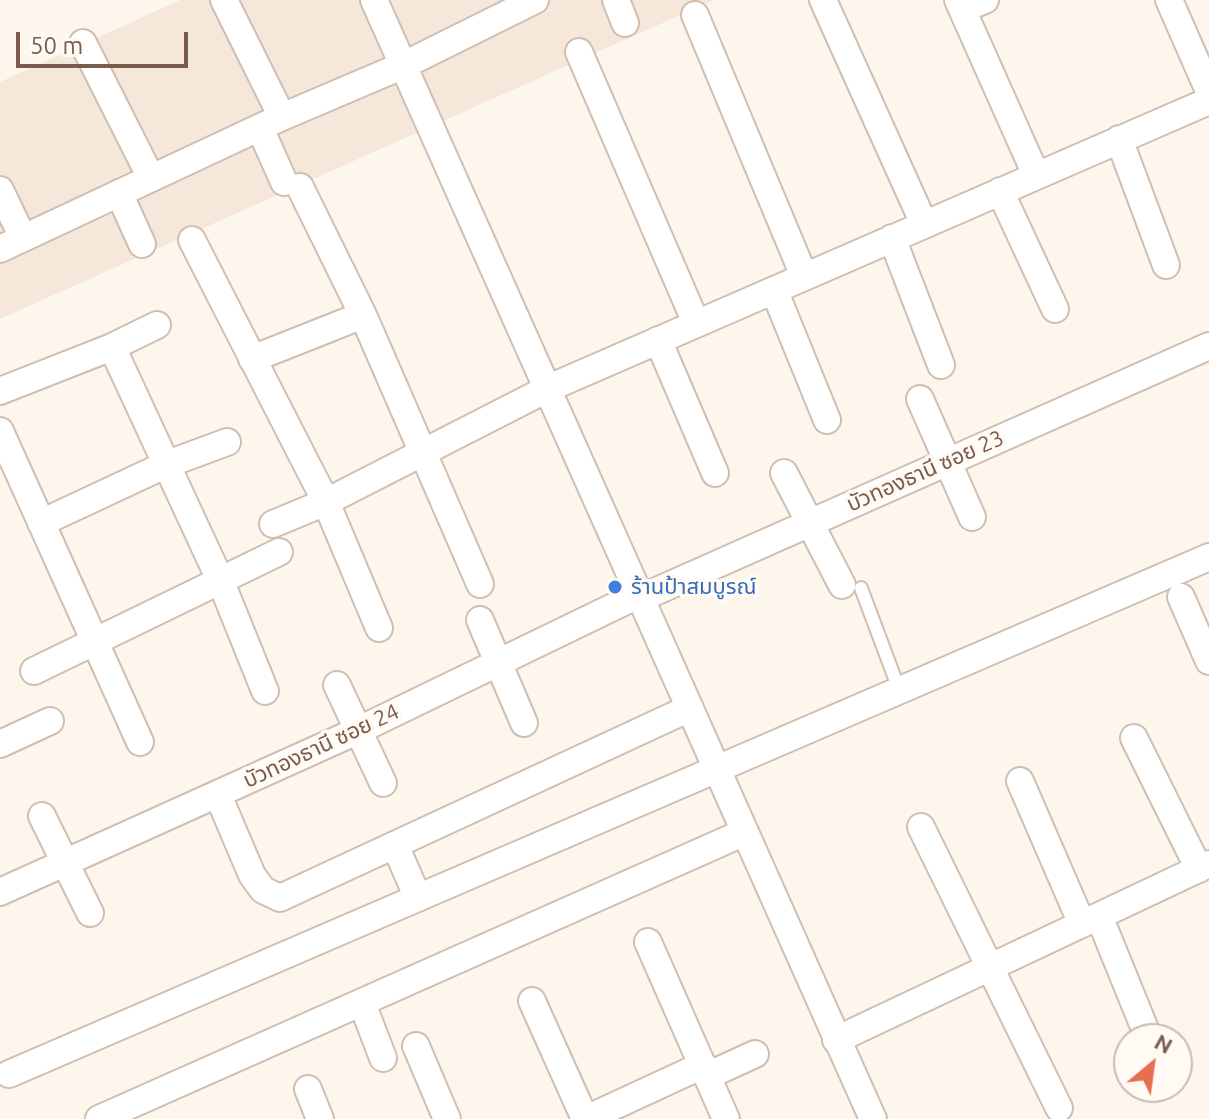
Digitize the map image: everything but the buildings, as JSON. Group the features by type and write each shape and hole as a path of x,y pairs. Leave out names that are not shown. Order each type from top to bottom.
{"street":[{"path":"224,0 292,185 363,315 480,584"},
{"path":"374,0 873,1119"},
{"path":"0,190 11,244 404,65 535,0"},
{"path":"823,0 924,224"},
{"path":"1169,0 1209,91"},
{"path":"968,3 1036,175"},
{"path":"695,15 804,276"},
{"path":"83,43 151,178"},
{"path":"579,52 696,323"},
{"path":"273,524 326,502 549,388 1209,101"},
{"path":"1119,139 1166,265"},
{"path":"1000,191 1055,309"},
{"path":"119,193 142,244"},
{"path":"892,238 941,365"},
{"path":"192,240 326,502 379,628"},
{"path":"774,290 827,420"},
{"path":"252,359 363,315"},
{"path":"0,391 112,347 157,325"},
{"path":"658,340 715,473"},
{"name":"บัวทองธานี ซอย 23","path":"641,596 1209,346"},
{"path":"112,347 221,582 265,691"},
{"path":"920,399 972,517"},
{"path":"0,431 140,742"},
{"path":"41,523 165,465 227,442"},
{"path":"784,473 851,586"},
{"path":"34,671 279,552"},
{"path":"9,1074 718,772 1209,557"},
{"name":"บัวทองธานี ซอย 24","path":"0,892 357,731 641,596"},
{"path":"1181,597 1209,661"},
{"path":"480,620 524,723"},
{"path":"337,685 383,783"},
{"path":"218,795 252,875 263,890 280,898 690,708"},
{"path":"0,744 50,721"},
{"path":"836,1040 991,965 1206,868 1134,738"},
{"path":"1020,781 1141,1023"},
{"path":"42,816 90,913"},
{"path":"921,827 1059,1108"},
{"path":"99,1119 745,832"},
{"path":"395,845 418,898"},
{"path":"648,942 726,1119"},
{"path":"532,1001 585,1119 705,1070 755,1054"},
{"path":"362,1003 383,1058"},
{"path":"416,1046 447,1119"},
{"path":"308,1089 320,1119"}],"lane":[{"path":"851,586 900,692"}],"shaded area":[{"path":"180,0 714,0 0,319 0,82"}],"place":[{"name":"ร้านป้าสมบูรณ์","path":"615,587"}]}
